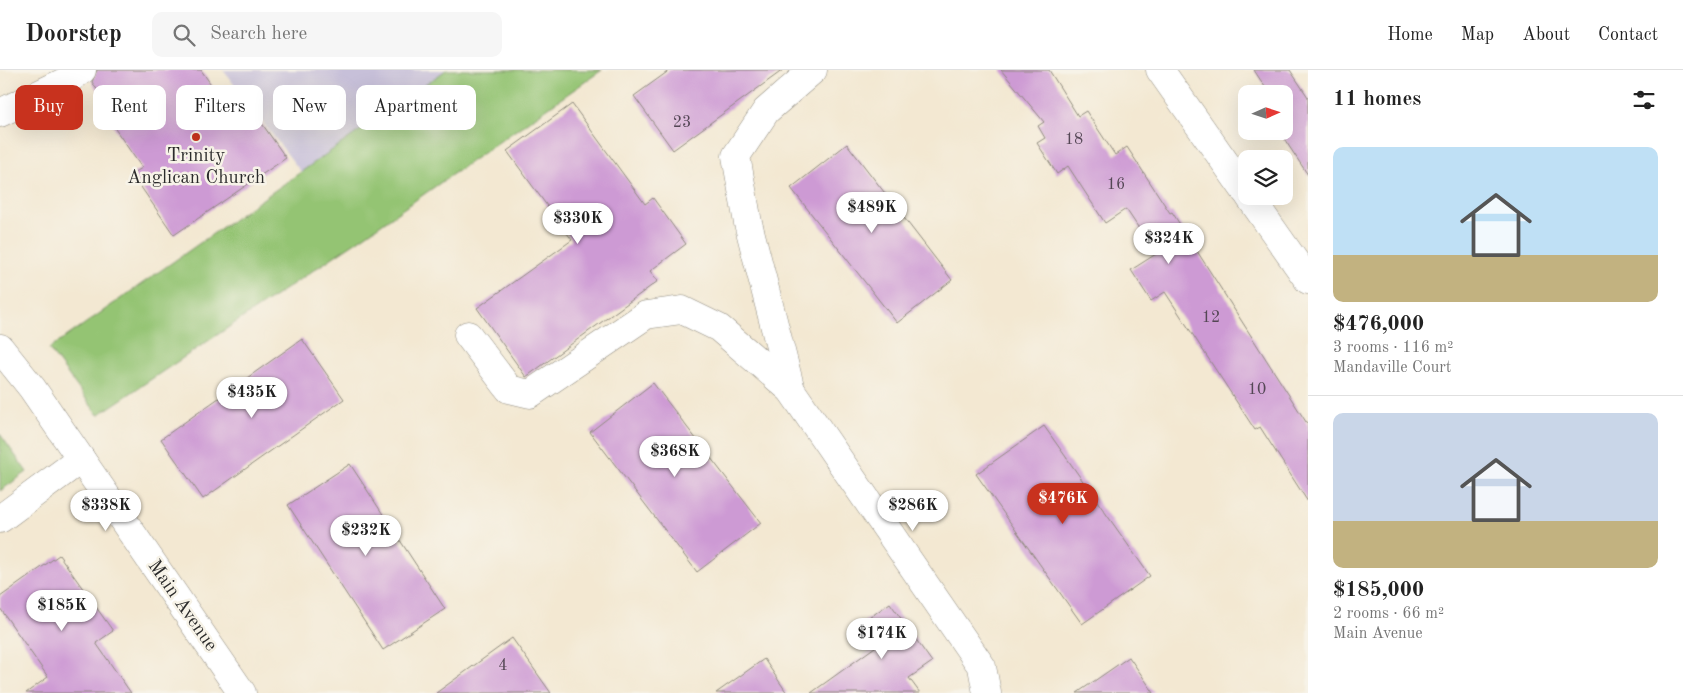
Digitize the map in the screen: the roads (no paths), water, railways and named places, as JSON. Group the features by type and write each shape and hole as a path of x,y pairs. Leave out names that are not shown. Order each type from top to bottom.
{"street":[{"path":"0,113 68,80 82,70"},
{"path":"791,390 748,223 736,156 766,111 813,70"},
{"path":"1160,70 1238,181"},
{"path":"1255,205 1308,280"},
{"path":"468,335 509,389 530,394 646,315 682,310 719,328 791,390 982,667 987,693"},
{"name":"Main Avenue","path":"0,348 32,388 242,693"},
{"path":"0,519 81,459"}],"place":[{"name":"Trinity Anglican Church","path":"196,137"}]}
